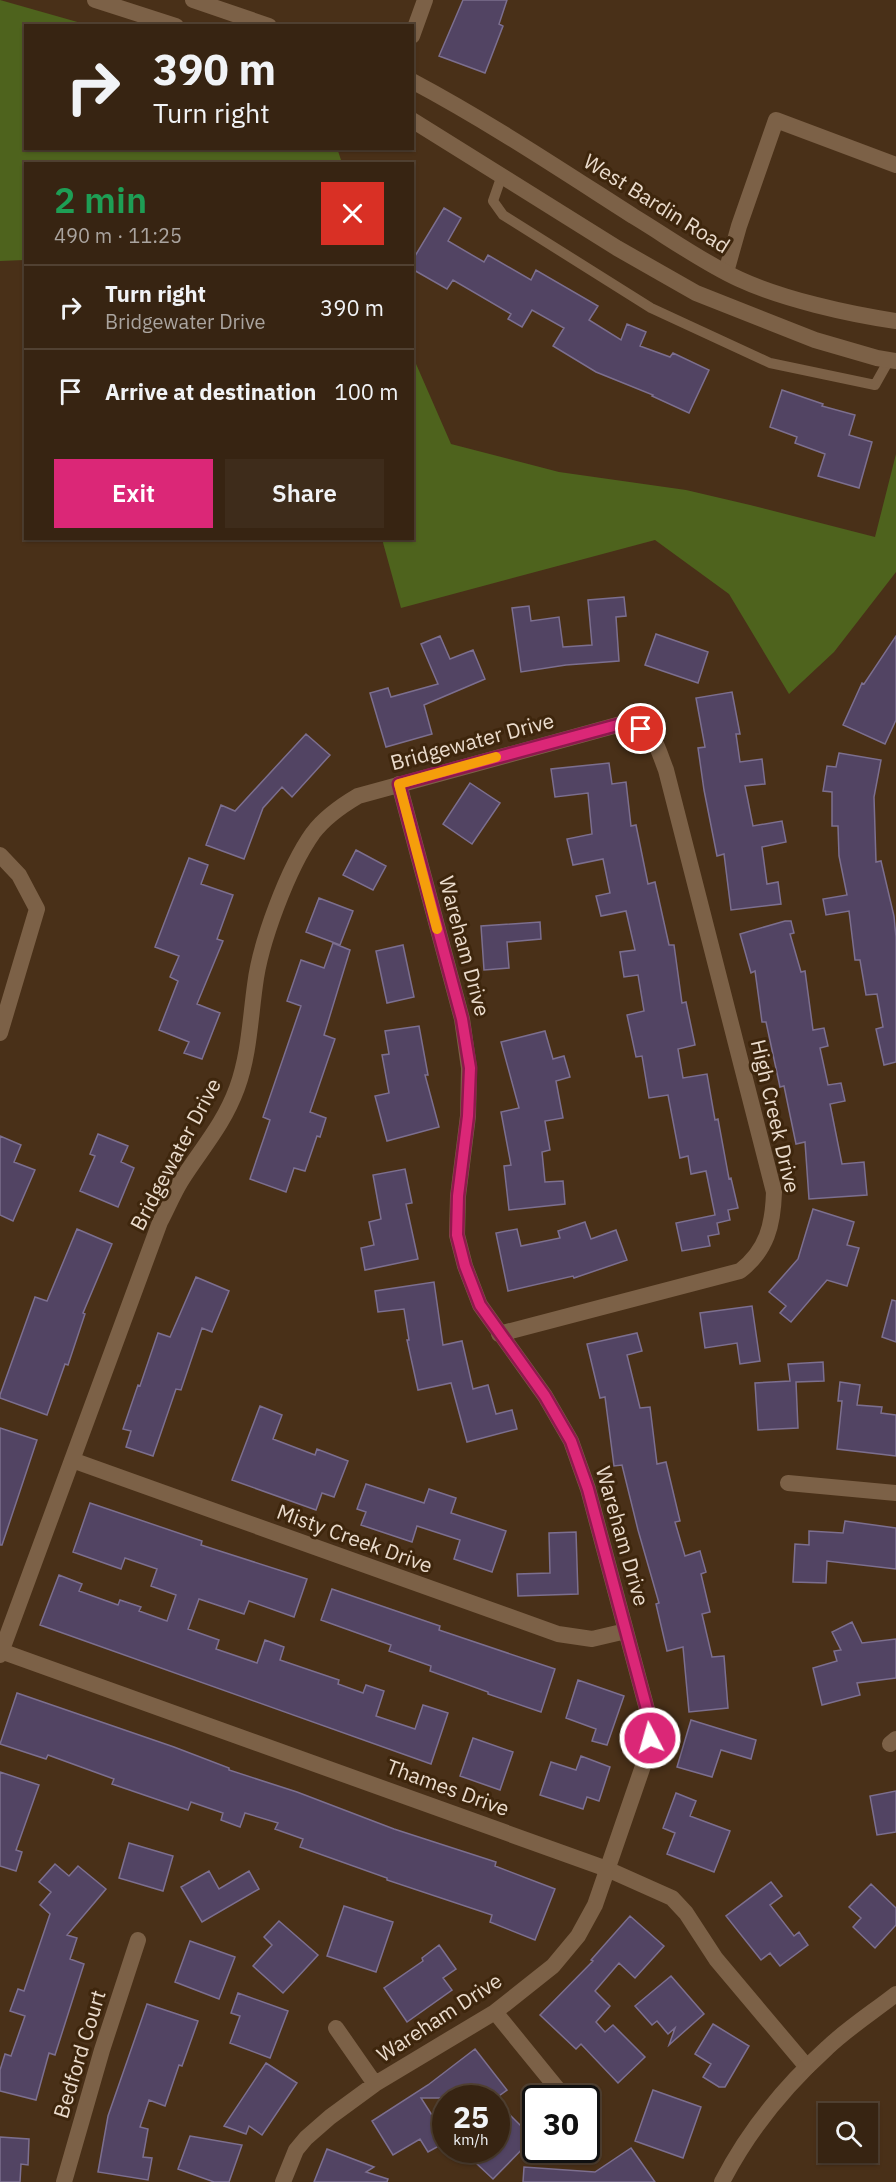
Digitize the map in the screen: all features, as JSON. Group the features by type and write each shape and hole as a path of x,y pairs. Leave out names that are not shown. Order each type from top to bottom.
{"street":[{"path":"95,0 170,24"},
{"path":"193,0 263,24"},
{"path":"414,30 425,0"},
{"name":"West Bardin Road","path":"414,82 463,108 691,252 739,279 795,298 872,318 896,321"},
{"path":"726,272 739,225 776,120 896,165"},
{"path":"414,121 617,248 696,292 814,340 893,360"},
{"name":"Bridgewater Drive","path":"1,1653 160,1222 180,1182 219,1128 237,1088 249,1045 255,984 265,940 294,866 313,833 334,810 358,796 621,724 641,729"},
{"name":"High Creek Drive","path":"499,1334 740,1271 763,1247 773,1211 774,1192 666,770 654,738 641,729"},
{"name":"Wareham Drive","path":"282,2182 296,2150 330,2117 375,2084 495,2012 553,1966 578,1936 595,1905 643,1766 650,1738 648,1713 588,1489 571,1441 545,1396 480,1305 465,1266 457,1235 458,1196 468,1116 470,1068 462,1019 399,784"},
{"path":"0,855 19,874 37,909 0,1033"},
{"name":"Misty Creek Drive","path":"72,1460 558,1634 592,1639 626,1631"},
{"path":"788,1483 896,1493"},
{"name":"Thames Drive","path":"1,1653 607,1869 672,1898 686,1913 716,1959 807,2067"},
{"name":"Bedford Court","path":"64,2182 102,2050 138,1940"},
{"path":"722,2182 734,2158 768,2109 787,2087 828,2047 896,1994"},
{"path":"495,2012 554,2085"},
{"path":"336,2028 375,2084"}],"lane":[{"path":"502,175 493,201 503,215 651,308 770,363 875,385 893,360"}],"green space":[{"path":"0,0 84,24 24,24 24,150 338,150 342,162 24,162 24,260 0,261"},
{"path":"414,359 451,444 559,472 686,490 875,537 896,454 896,572 834,652 789,694 729,594 655,540 401,608 382,540 414,540"}],"building":[{"path":"463,0 507,0 499,24 503,26 485,73 439,56"},
{"path":"444,208 461,218 448,241 484,262 488,255 531,280 536,270 598,306 589,320 621,340 627,324 646,332 640,346 670,357 673,353 709,370 689,413 653,395 596,372 553,346 564,328 532,310 522,327 508,319 511,314 453,280 447,289 414,270 414,258"},
{"path":"782,390 823,404 822,406 855,415 849,435 872,442 859,488 818,476 825,454 795,443 797,437 770,427"},
{"path":"624,597 626,616 616,617 619,661 566,665 521,672 512,608 529,606 531,621 559,617 563,647 592,645 588,600"},
{"path":"656,634 708,652 698,683 645,665"},
{"path":"440,636 450,659 473,650 485,679 424,705 432,734 386,747 370,693 388,688 391,697 438,684 421,644"},
{"path":"896,636 896,720 885,744 843,725 862,683 864,684"},
{"path":"732,692 740,734 736,734 740,762 762,759 765,784 745,786 753,826 782,821 786,842 762,847 767,884 778,882 781,904 731,910 724,854 717,856 704,790 698,748 705,747 696,698"},
{"path":"306,734 330,755 292,797 282,787 263,808 244,859 206,845 221,805 235,811"},
{"path":"839,753 881,760 874,797 876,862 881,861 894,916 896,937 896,1062 884,1065 876,1029 883,1027 877,994 866,995 860,960 855,960 849,911 826,915 823,899 847,895 839,856 838,826 832,826 832,792 823,791 827,766 836,767"},
{"path":"609,763 612,784 626,782 631,826 636,825 648,884 655,882 669,945 674,945 682,1003 686,1002 695,1045 678,1049 683,1078 707,1074 715,1120 718,1119 729,1179 731,1178 738,1208 728,1210 730,1220 717,1223 719,1234 708,1236 710,1246 682,1251 676,1223 715,1215 706,1171 691,1174 688,1156 680,1158 668,1095 649,1098 642,1056 636,1057 627,1015 644,1011 638,975 624,977 620,952 635,950 626,911 601,916 596,896 610,893 603,859 573,865 567,839 592,834 588,793 555,797 551,769"},
{"path":"470,783 500,803 472,844 443,824"},
{"path":"356,850 386,866 373,890 343,875"},
{"path":"189,858 208,865 201,884 233,895 217,939 223,941 197,1004 220,1013 202,1059 184,1053 189,1042 159,1030 178,981 170,977 179,956 155,947"},
{"path":"319,898 353,911 340,945 306,932"},
{"path":"791,921 794,933 790,934 801,972 805,971 813,1030 824,1028 828,1046 820,1048 828,1085 841,1083 845,1101 830,1104 842,1164 864,1162 867,1195 809,1199 805,1142 796,1144 784,1086 780,1087 766,1022 762,1022 755,971 751,973 740,934"},
{"path":"540,922 541,939 507,942 509,968 484,970 481,926"},
{"path":"333,943 350,950 324,1035 335,1039 310,1112 326,1118 305,1171 294,1168 286,1192 250,1179 270,1120 263,1117 301,1006 287,1001 301,960 324,968"},
{"path":"403,945 414,997 387,1003 376,951"},
{"path":"419,1026 428,1075 425,1075 439,1127 387,1141 375,1096 389,1093 382,1055 389,1054 385,1031"},
{"path":"545,1031 553,1059 564,1056 570,1077 556,1081 563,1118 545,1121 550,1150 542,1152 545,1182 563,1181 565,1204 509,1210 504,1166 511,1165 501,1112 519,1108 501,1042"},
{"path":"98,1134 128,1146 121,1162 134,1168 118,1207 80,1191 95,1156 90,1154"},
{"path":"0,1136 21,1145 14,1162 35,1170 13,1221 0,1215"},
{"path":"405,1169 412,1203 406,1204 418,1259 365,1270 361,1248 374,1245 369,1222 381,1219 373,1175"},
{"path":"813,1209 854,1222 847,1245 859,1248 847,1286 827,1280 791,1322 780,1313 786,1306 769,1292 798,1259"},
{"path":"585,1222 591,1239 616,1230 627,1260 574,1278 573,1276 508,1291 496,1233 517,1229 521,1246 560,1238 558,1231"},
{"path":"77,1229 112,1244 83,1313 85,1314 68,1365 65,1364 47,1415 0,1398 0,1395 35,1297 47,1301"},
{"path":"196,1277 229,1291 212,1332 202,1328 181,1390 176,1389 153,1456 126,1447 131,1431 123,1429 158,1333 170,1337"},
{"path":"434,1282 443,1345 462,1341 473,1389 488,1385 496,1414 512,1410 517,1429 467,1442 451,1383 418,1390 407,1340 409,1340 404,1309 378,1312 375,1291"},
{"path":"892,1300 896,1301 896,1342 882,1337"},
{"path":"752,1306 760,1361 740,1364 737,1343 705,1348 700,1313"},
{"path":"637,1333 642,1351 627,1355 640,1408 650,1407 657,1464 666,1462 680,1521 675,1522 685,1556 700,1551 706,1572 701,1574 710,1612 702,1614 712,1657 724,1656 728,1708 689,1712 683,1647 667,1651 656,1604 659,1603 622,1465 614,1466 605,1397 600,1398 587,1344"},
{"path":"823,1362 824,1381 796,1382 798,1428 758,1430 755,1383 790,1381 788,1364"},
{"path":"840,1382 860,1385 857,1405 882,1407 881,1413 896,1415 896,1456 837,1449 842,1401 838,1401"},
{"path":"260,1406 282,1415 273,1439 315,1455 317,1449 348,1461 334,1497 322,1493 316,1510 232,1480"},
{"path":"0,1428 37,1440 2,1545 0,1545"},
{"path":"366,1484 424,1503 429,1489 456,1498 451,1513 506,1531 492,1572 454,1559 460,1540 417,1526 412,1542 361,1525 366,1512 357,1509"},
{"path":"90,1503 202,1541 201,1545 307,1579 294,1617 249,1601 244,1614 199,1599 188,1629 219,1640 216,1649 257,1663 265,1640 284,1647 280,1660 339,1680 338,1684 363,1693 366,1685 384,1691 376,1716 415,1729 423,1705 448,1713 431,1764 40,1625 59,1575 82,1584 79,1591 118,1605 120,1600 141,1607 139,1611 167,1621 176,1595 151,1586 157,1569 125,1558 121,1569 73,1552"},
{"path":"845,1521 896,1528 896,1569 827,1561 826,1583 793,1582 795,1544 809,1545 809,1531 843,1533"},
{"path":"576,1532 578,1594 518,1596 517,1574 550,1573 549,1533"},
{"path":"332,1589 440,1626 439,1630 555,1669 541,1712 430,1671 431,1666 389,1651 391,1645 321,1620"},
{"path":"852,1622 862,1643 896,1639 896,1678 857,1683 860,1695 822,1705 813,1668 837,1661 834,1651 841,1650 832,1632"},
{"path":"578,1680 624,1696 607,1745 592,1741 596,1729 566,1718"},
{"path":"17,1693 174,1747 229,1768 229,1770 297,1792 394,1829 496,1862 495,1866 555,1889 535,1940 490,1922 492,1915 387,1880 387,1878 300,1847 303,1839 275,1829 278,1823 245,1813 240,1827 221,1820 223,1813 191,1802 188,1810 112,1784 114,1779 48,1755 46,1759 0,1744"},
{"path":"691,1720 756,1740 751,1759 721,1750 712,1777 677,1767"},
{"path":"473,1738 513,1752 500,1790 460,1776"},
{"path":"581,1756 610,1767 599,1801 587,1797 583,1809 540,1795 551,1762 576,1770"},
{"path":"0,1772 39,1785 16,1850 22,1852 16,1871 0,1866"},
{"path":"896,1791 896,1832 877,1835 870,1796"},
{"path":"676,1793 696,1801 690,1816 730,1831 714,1872 667,1854 675,1833 663,1828"},
{"path":"129,1843 173,1856 163,1891 119,1878"},
{"path":"55,1864 69,1876 78,1866 106,1889 67,1935 77,1938 70,1959 84,1964 55,2055 49,2053 36,2100 0,2091 0,2070 5,2054 11,2056 25,2016 10,2011 18,1989 24,1991 50,1914 40,1905 51,1892 39,1882"},
{"path":"209,1871 219,1889 249,1871 259,1889 202,1922 181,1887"},
{"path":"771,1882 782,1896 770,1905 794,1936 799,1932 808,1945 780,1966 770,1953 761,1960 726,1916"},
{"path":"871,1884 896,1908 896,1925 875,1948 853,1927 861,1918 849,1907"},
{"path":"344,1906 393,1922 376,1972 327,1956"},
{"path":"630,1916 664,1946 635,1978 619,1963 595,1991 610,2006 596,2022 605,2032 613,2025 645,2057 618,2083 581,2044 576,2049 540,2015 593,1961 591,1960"},
{"path":"279,1921 318,1955 283,1993 253,1966 272,1945 264,1937"},
{"path":"190,1941 235,1957 219,1999 175,1982"},
{"path":"439,1945 456,1969 443,1978 452,1990 407,2022 384,1988 423,1961 422,1958"},
{"path":"671,1976 704,2014 669,2045 675,2028 668,2034 657,2021 652,2025 635,2006"},
{"path":"238,1993 288,2011 270,2058 230,2043 240,2016 231,2013"},
{"path":"147,2004 198,2021 165,2106 149,2100 140,2127 148,2129 143,2157 152,2158 148,2180 98,2172 108,2116"},
{"path":"713,2024 749,2046 725,2087 719,2087 703,2077 711,2064 695,2054"},
{"path":"475,2049 503,2085 432,2085 432,2098 421,2098 432,2115 432,2150 428,2152 420,2139 393,2155 372,2121 428,2085"},
{"path":"266,2063 297,2083 262,2135 249,2126 246,2134 224,2126"},
{"path":"653,2090 701,2107 683,2158 635,2141"},
{"path":"510,2115 522,2127 522,2149 510,2162"},
{"path":"190,2136 242,2145 229,2182 214,2182 178,2169"},
{"path":"0,2137 29,2139 28,2165 21,2164 20,2182 0,2182"},
{"path":"631,2148 655,2182 523,2182 524,2167 595,2172"},
{"path":"327,2149 374,2167 366,2172 388,2179 387,2182 314,2182"},
{"path":"476,2163 509,2163 493,2179"}],"slow traffic":[{"path":"437,929 399,784 496,757"}],"route":[{"path":"641,729 621,724 399,784 462,1019 470,1068 468,1116 458,1196 457,1235 465,1266 480,1305 545,1396 571,1441 588,1489 648,1713 650,1738"}]}
